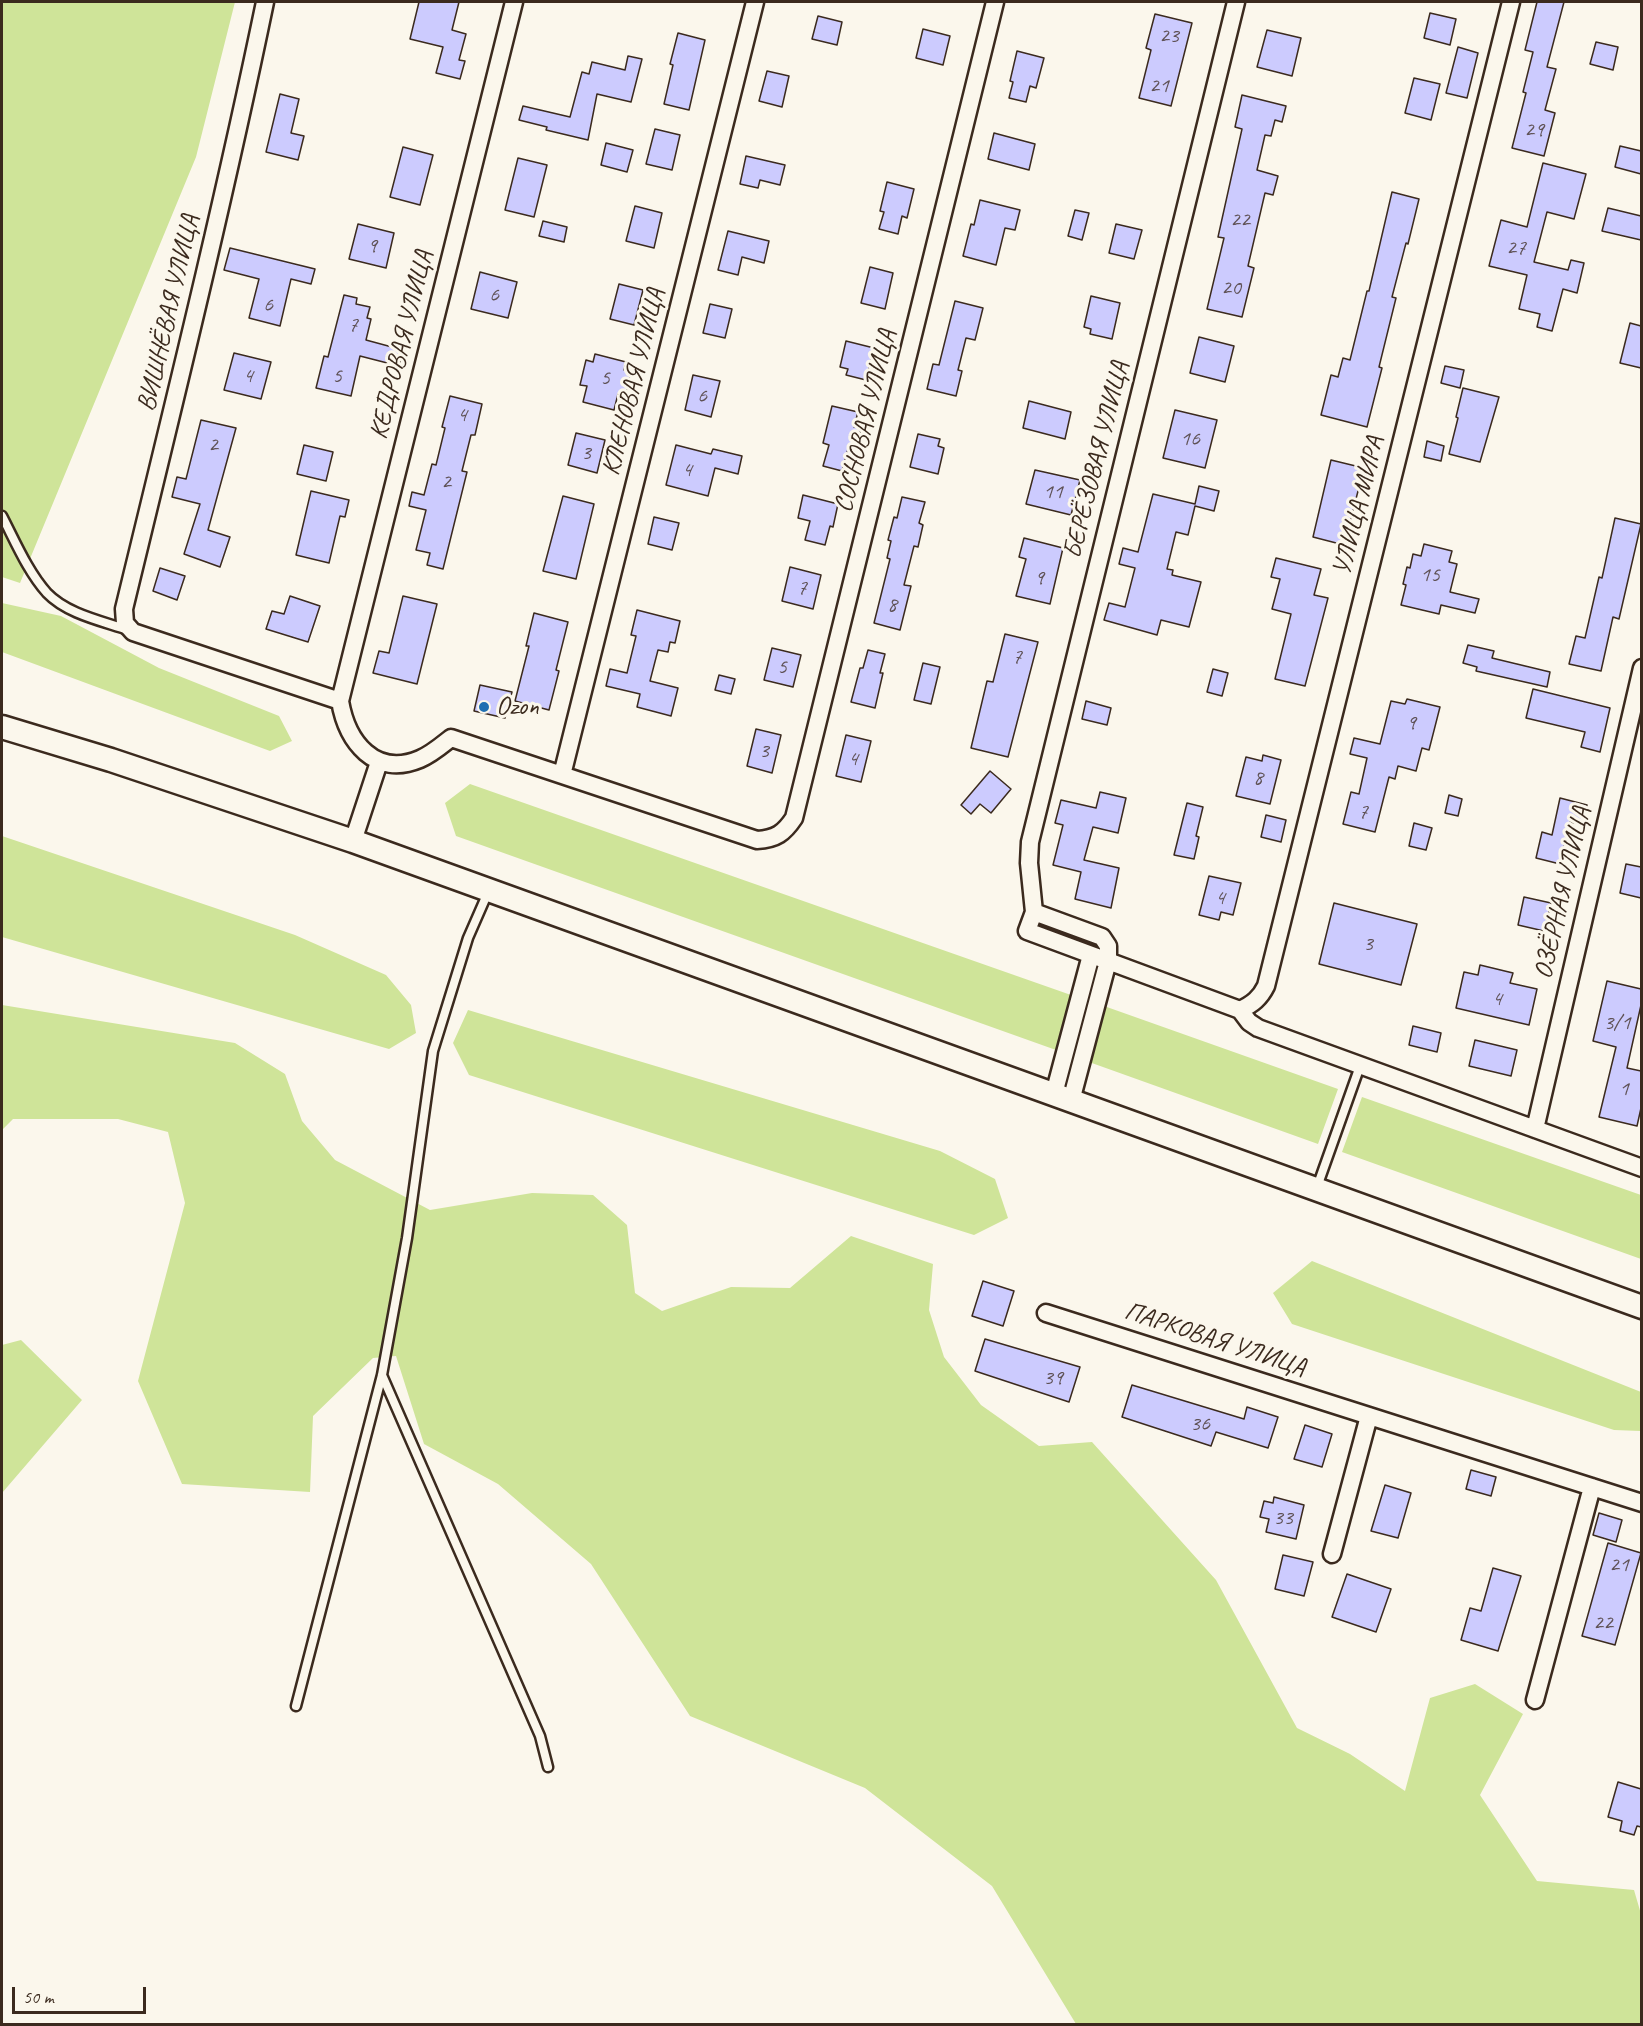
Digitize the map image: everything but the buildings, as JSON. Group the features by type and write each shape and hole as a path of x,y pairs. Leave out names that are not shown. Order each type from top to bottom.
{"street":[{"name":"ВИШНЁВАЯ УЛИЦА","path":"133,632 125,623 124,609 195,318 266,2"},
{"name":"КЕДРОВАЯ УЛИЦА","path":"340,701 514,2"},
{"name":"КЛЕНОВАЯ УЛИЦА","path":"562,775 755,2"},
{"name":"СОСНОВАЯ УЛИЦА","path":"562,775 757,840 778,836 788,828 794,818 995,2"},
{"name":"БЕРЁЗОВАЯ УЛИЦА","path":"1091,955 1027,931 1034,912 1029,863 1030,842 1236,2"},
{"name":"УЛИЦА МИРА","path":"1240,1010 1261,996 1266,986 1511,2"},
{"path":"133,632 340,701 348,729 360,747 379,762 404,764 421,759 451,738 562,775"},
{"name":"ОЗЁРНАЯ УЛИЦА","path":"1535,1129 1641,668"},
{"path":"2,727 122,763 353,841 1641,1307"},
{"path":"353,841 379,762"},
{"path":"1034,912 1102,937 1108,946 1108,961 1063,1098"},
{"path":"1063,1098 1091,955 1240,1010 1249,1022 1258,1028 1641,1168"},
{"name":"ПАРКОВАЯ УЛИЦА","path":"1046,1313 1641,1503"},
{"path":"1332,1554 1369,1416"},
{"path":"1535,1700 1592,1487"}],"lane":[{"path":"2,516 34,575 48,594 67,608 133,632"},
{"path":"296,1706 382,1375 407,1238 433,1051 468,938 489,890"},
{"path":"1316,1189 1360,1066"},
{"path":"382,1375 540,1736 548,1767"}],"green space":[{"path":"2,2 235,2 196,157 20,583 2,577"},
{"path":"2,603 61,616 159,668 279,716 292,741 270,751 2,652"},
{"path":"470,784 1071,995 1056,1050 456,836 445,803"},
{"path":"2,836 295,935 386,975 411,1005 416,1033 389,1049 2,937"},
{"path":"2,1005 235,1043 285,1074 302,1121 335,1160 430,1210 532,1193 593,1195 627,1225 635,1293 662,1311 731,1287 790,1288 851,1236 933,1264 929,1310 944,1357 981,1405 1039,1446 1092,1442 1216,1580 1297,1728 1350,1754 1405,1791 1430,1698 1475,1684 1523,1714 1480,1795 1537,1881 1634,1890 1641,1914 1641,2024 1076,2024 992,1886 865,1788 690,1716 591,1564 498,1484 424,1444 396,1356 373,1358 313,1416 310,1492 182,1484 138,1381 185,1203 168,1132 118,1119 13,1119 2,1130"},
{"path":"1104,1006 1338,1089 1318,1144 1089,1062"},
{"path":"468,1010 940,1151 995,1179 1008,1218 974,1235 469,1075 453,1043"},
{"path":"1362,1097 1641,1195 1641,1259 1342,1152"},
{"path":"1312,1261 1641,1392 1641,1431 1614,1430 1292,1324 1273,1293"},
{"path":"21,1340 82,1400 2,1493 2,1345"}],"place":[{"name":"Ozon","path":"484,707"}]}
